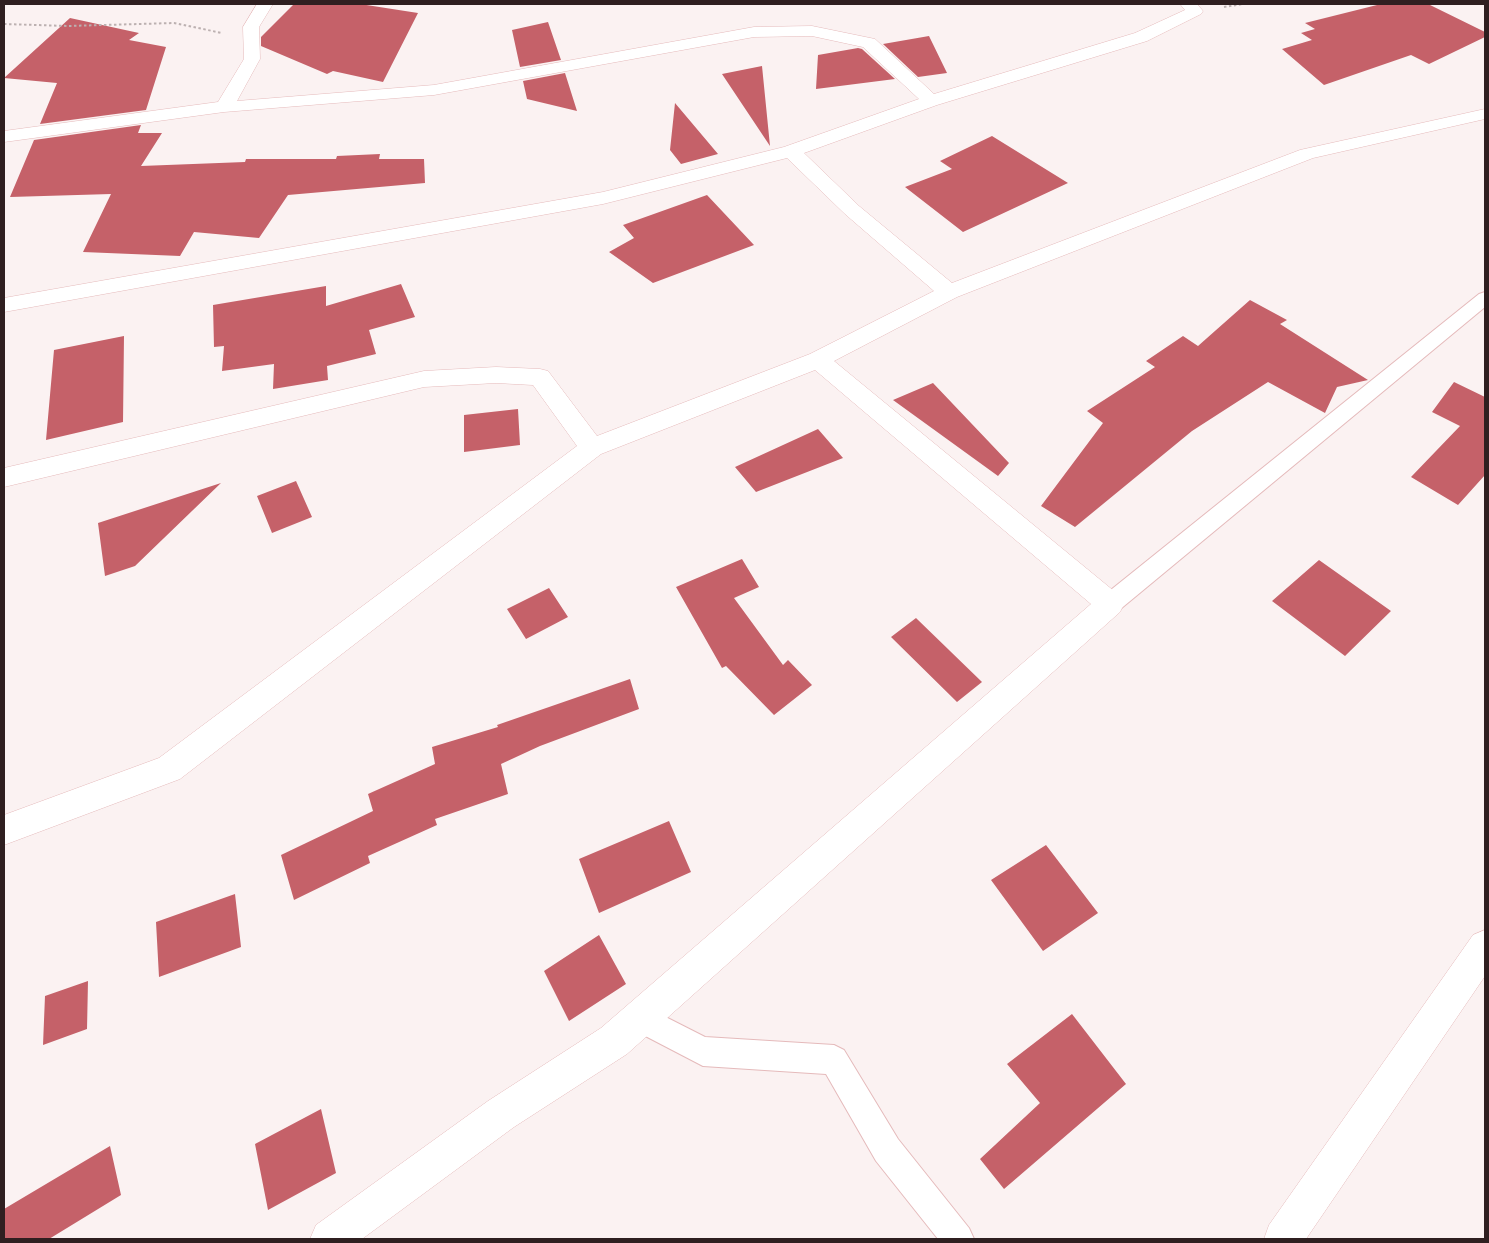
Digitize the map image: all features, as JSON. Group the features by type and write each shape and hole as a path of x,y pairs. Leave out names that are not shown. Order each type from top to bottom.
{"street":[{"path":"224,107 252,59 251,27 265,4"},
{"path":"4,304 603,198 791,151 931,101 1141,37 1195,11 1188,4"},
{"path":"4,137 224,107 434,90 754,32 812,31 869,43 931,101"},
{"path":"4,830 169,769 592,448 818,360 949,292 1307,154 1485,114"},
{"path":"791,151 852,210 949,292"},
{"path":"330,1239 501,1114 614,1041 1110,604 818,360"},
{"path":"4,476 424,379 496,375 540,377 592,448"},
{"path":"1283,1239 1485,947"}],"lane":[{"path":"1110,604 1485,298"},
{"path":"640,1018 703,1051 834,1060 887,1150 958,1239"}],"path":[{"path":"4,24 68,26 174,23 252,40"}],"building":[{"path":"294,4 360,4 418,13 383,82 333,71 327,74 261,46 261,37"},
{"path":"1381,4 1428,4 1485,32 1485,37 1429,64 1411,55 1324,85 1282,49 1312,40 1301,33 1315,29 1305,23"},
{"path":"70,18 139,33 129,40 166,47 146,110 40,124 57,83 4,78"},
{"path":"548,22 561,60 520,67 512,30"},
{"path":"929,36 947,73 918,77 883,44"},
{"path":"858,48 862,49 895,79 816,89 818,55"},
{"path":"762,66 770,146 722,74"},
{"path":"565,73 577,111 527,99 523,81"},
{"path":"675,103 718,154 681,164 670,150"},
{"path":"141,125 138,133 162,133 141,166 245,162 246,159 336,159 337,156 380,154 379,159 424,159 425,183 288,195 259,238 194,232 180,256 83,252 111,194 10,197 34,140"},
{"path":"992,136 1068,183 963,232 905,187 952,169 940,161"},
{"path":"707,195 754,245 653,283 609,252 634,238 623,225"},
{"path":"401,284 415,317 369,330 376,354 327,366 328,380 273,389 274,364 222,371 224,346 214,347 213,305 326,286 326,306"},
{"path":"1250,300 1287,320 1280,324 1368,380 1337,387 1325,413 1268,382 1192,431 1075,527 1041,506 1103,423 1087,411 1155,367 1146,361 1183,336 1198,346"},
{"path":"124,336 123,422 46,440 54,350"},
{"path":"1454,382 1485,397 1485,475 1458,505 1411,477 1460,426 1432,412"},
{"path":"933,383 1009,463 998,476 893,400"},
{"path":"518,409 520,445 464,452 464,415"},
{"path":"818,429 843,458 756,492 735,467"},
{"path":"296,481 312,517 272,533 257,496"},
{"path":"221,483 135,566 105,576 98,523"},
{"path":"742,559 759,587 734,598 783,665 788,660 812,685 774,715 726,666 722,668 676,587"},
{"path":"1319,560 1391,611 1345,656 1272,601"},
{"path":"549,588 568,617 526,639 507,609"},
{"path":"916,618 982,682 957,702 891,637"},
{"path":"630,679 639,709 540,746 501,764 508,794 435,819 437,825 368,856 370,863 294,900 281,855 373,811 368,794 435,764 432,747 498,727 497,725"},
{"path":"669,821 691,872 599,913 579,859"},
{"path":"1046,845 1098,913 1043,951 991,880"},
{"path":"235,894 241,947 159,977 156,922"},
{"path":"599,935 626,984 569,1021 544,971"},
{"path":"88,981 87,1029 43,1045 45,996"},
{"path":"1072,1014 1126,1084 1004,1189 980,1159 1040,1103 1007,1064"},
{"path":"321,1109 336,1173 268,1210 255,1144"},
{"path":"110,1146 121,1195 49,1239 4,1239 4,1209"}]}
